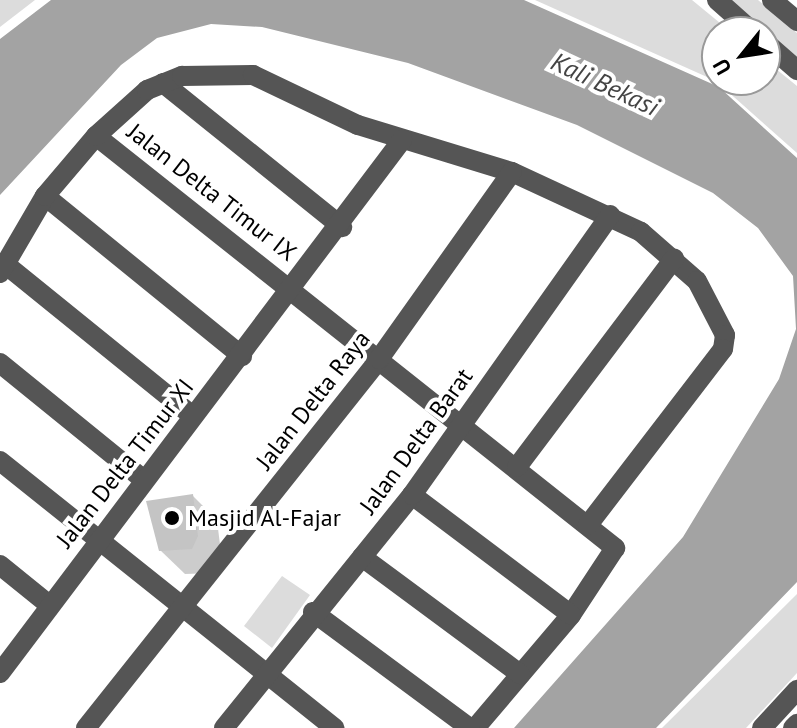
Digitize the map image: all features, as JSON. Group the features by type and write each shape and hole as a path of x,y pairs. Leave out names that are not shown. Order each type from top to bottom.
{"street":[{"path":"717,0 735,16"},
{"path":"772,0 797,21"},
{"path":"193,416 3,269 45,196 96,136 163,83 200,72 253,75 402,140 512,172 610,215 674,259 716,313 723,349 588,525"},
{"path":"163,83 342,227"},
{"name":"Jalan Delta Timur IX","path":"96,136 464,423 588,525 616,553 571,615"},
{"name":"Jalan Delta Timur XI","path":"1,670 193,416 296,290 402,140"},
{"name":"Jalan Delta Raya","path":"86,728 379,359 512,172"},
{"path":"45,196 242,356"},
{"name":"Jalan Delta Barat","path":"224,728 313,612 412,495 610,215"},
{"path":"517,467 674,259"},
{"path":"0,363 144,480"},
{"path":"0,461 335,728"},
{"path":"313,612 472,728 571,615 412,495"},
{"path":"362,557 520,674"},
{"path":"0,565 48,604"},
{"path":"762,728 797,690"}],"shaded area":[{"path":"0,0 35,0 0,27"},
{"path":"535,0 692,0 712,16 701,16 701,74"},
{"path":"728,0 758,0 777,16 746,16"},
{"path":"781,19 797,33 797,61 781,47"},
{"path":"781,73 797,86 797,153 733,96 781,96"},
{"path":"282,576 310,595 272,648 244,626"},
{"path":"797,594 797,673 746,728 662,728"}],"water":[{"name":"Kali Bekasi","path":"51,0 524,0 701,79 701,96 729,96 797,158 797,582 656,728 514,728 683,537 779,379 796,329 793,276 758,228 713,193 577,125 408,63 262,27 211,24 157,38 121,65 0,195 0,39"}],"building":[{"name":"Masjid Al-Fajar","path":"193,494 198,536 192,549 159,551 146,501"}],"place":[{"name":"Masjid Al-Fajar","path":"172,518"}]}
